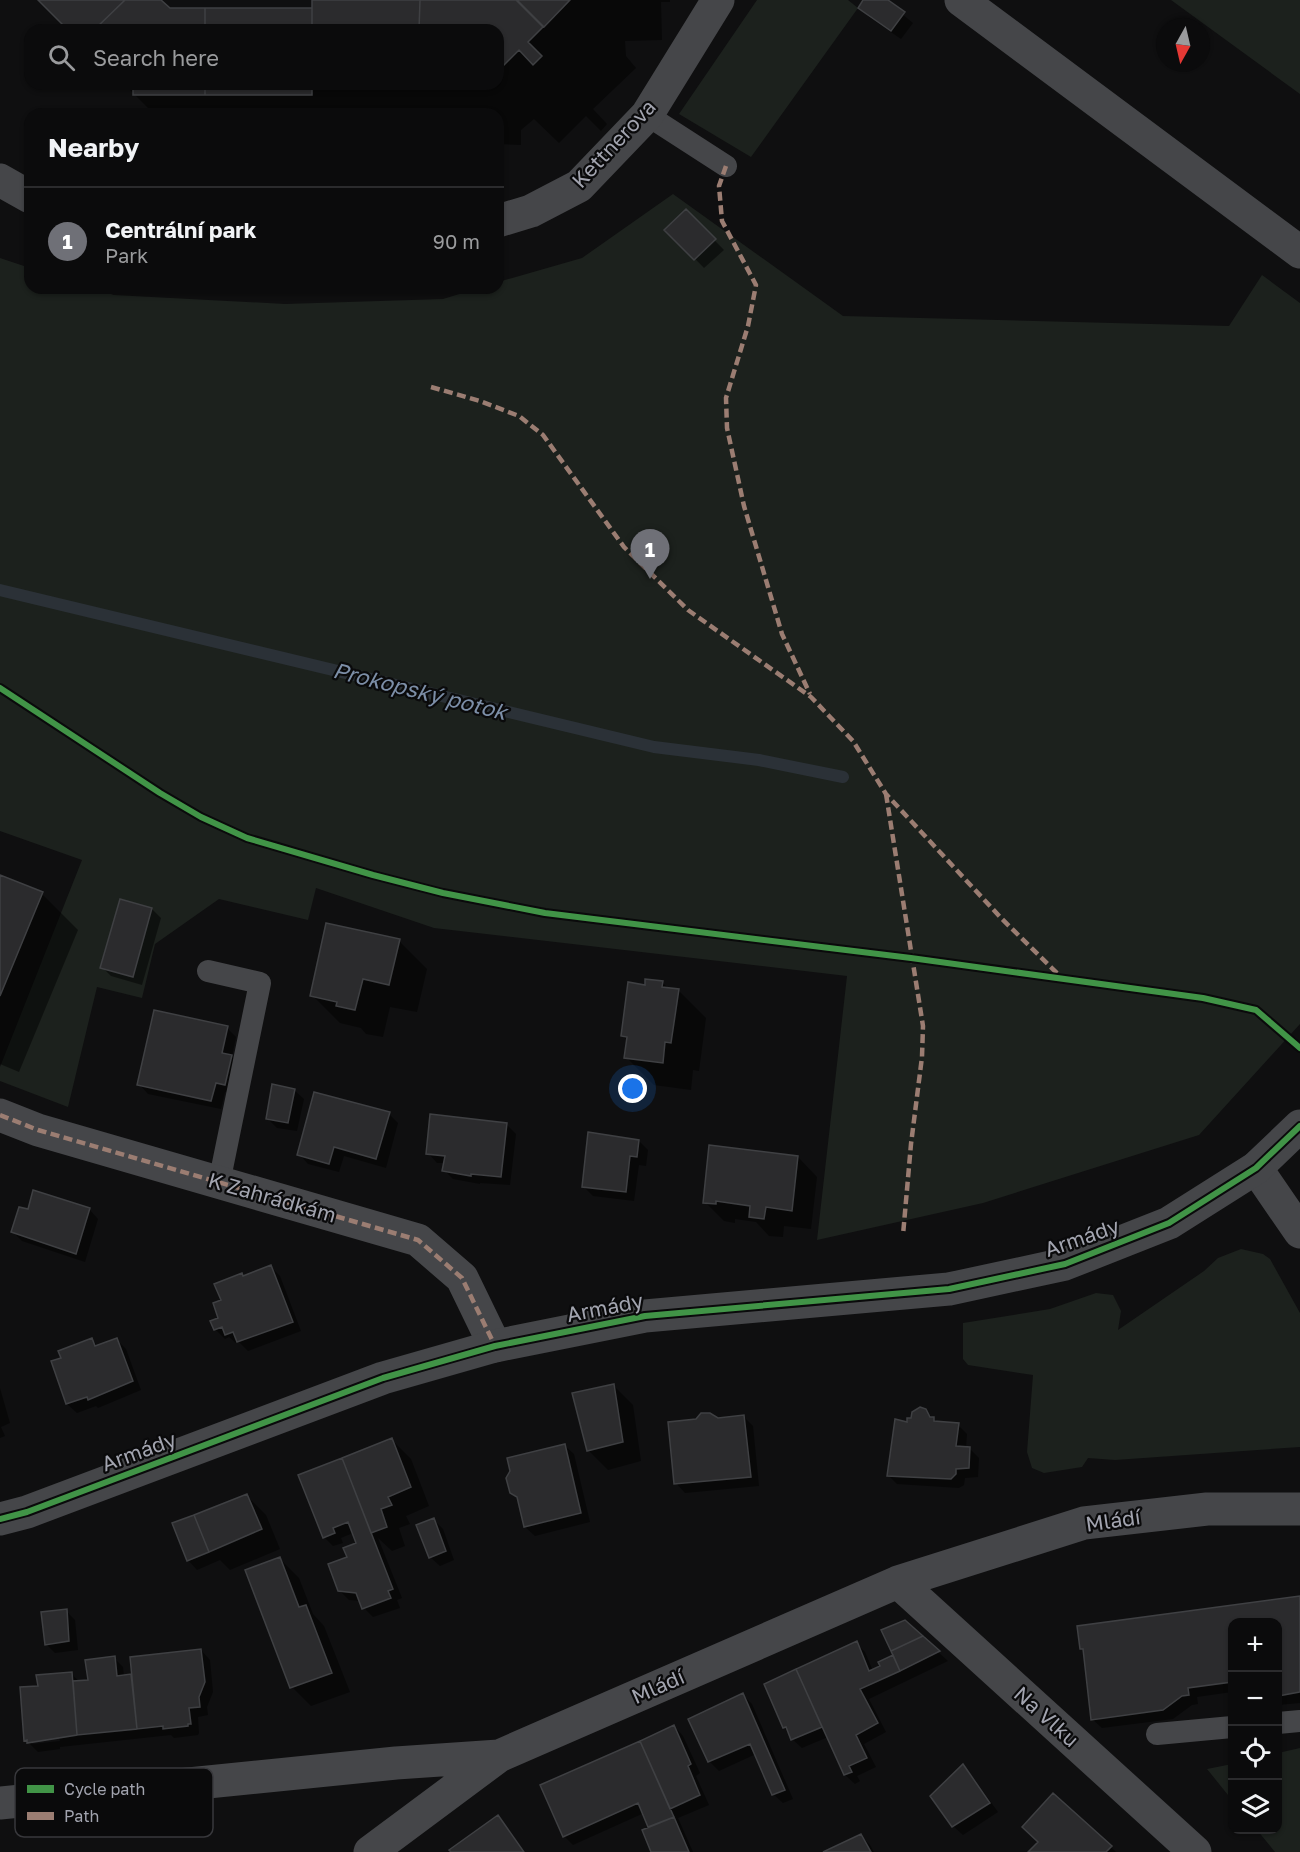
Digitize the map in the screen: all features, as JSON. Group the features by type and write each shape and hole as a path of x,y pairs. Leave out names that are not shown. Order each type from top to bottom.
{"street":[{"name":"Kettnerova","path":"504,220 531,212 579,186 647,115 718,0"},
{"path":"961,0 1300,252"},
{"path":"0,180 24,194"},
{"name":"K Zahrádkám","path":"0,1115 38,1130 418,1240 462,1278 495,1346"},
{"name":"Armády","path":"0,1519 38,1508 383,1378 495,1346 645,1316 949,1289 1065,1264 1169,1223 1256,1168 1300,1126"},
{"path":"1256,1168 1300,1232"},
{"name":"Mládí","path":"213,1781 396,1763 499,1756 898,1582 1084,1523 1207,1509 1300,1509"},
{"name":"Na Vlku","path":"898,1582 1195,1852"},
{"path":"370,1852 499,1756"},
{"name":"Mládí","path":"0,1803 15,1801"}],"lane":[{"path":"647,115 726,166"},
{"path":"208,971 260,984 219,1183"},
{"path":"1282,1723 1300,1721"},
{"path":"1157,1734 1228,1727"}],"shaded area":[{"path":"757,0 848,0 858,8 751,157 679,114"},
{"path":"1171,0 1300,0 1300,94 1210,28 1210,18 1196,18"},
{"path":"673,194 843,316 1229,326 1262,275 1300,303 1300,1024 1199,1135 983,1203 817,1240 847,976 434,928 316,888 308,920 219,899 155,944 142,998 97,987 68,1107 0,1081 0,1067 82,860 0,831 0,258 24,266 24,294 111,294 285,304 443,299 459,294 504,294 504,280 582,258","holes":["686,209 716,239 694,260 665,230","120,899 152,908 133,976 100,967"]},
{"path":"1241,1249 1263,1254 1270,1259 1300,1313 1300,1447 1115,1460 1088,1458 1082,1467 1044,1473 1032,1468 1027,1452 1033,1375 968,1365 963,1359 963,1323 1050,1309 1096,1293 1113,1295 1121,1311 1118,1330 1204,1271 1218,1258"},
{"path":"1300,1748 1300,1852 1275,1852 1260,1834 1282,1834 1282,1752"},
{"path":"1228,1765 1228,1795 1207,1769"}],"building":[{"path":"38,0 125,0 100,24 62,24"},
{"path":"125,0 161,0 170,8 205,8 205,24 100,24"},
{"path":"312,0 420,0 419,24 312,24"},
{"path":"420,0 516,0 543,27 528,42 542,56 533,65 519,50 504,65 504,24 419,24"},
{"path":"517,0 570,0 544,27"},
{"path":"863,0 888,0 905,12 891,31 858,8"},
{"path":"205,8 312,8 312,24 205,24"},
{"path":"133,90 205,90 205,95 133,95"},
{"path":"205,90 312,90 312,95 205,95"},
{"path":"686,209 716,239 694,260 664,230"},
{"path":"0,875 43,892 0,996"},
{"path":"120,899 152,908 133,977 100,968"},
{"path":"326,923 400,939 389,985 363,979 355,1010 336,1006 337,1002 310,996"},
{"path":"645,979 663,981 662,987 679,989 671,1043 665,1042 663,1063 624,1058 627,1037 621,1036 628,982 645,985"},
{"path":"154,1010 228,1026 222,1053 232,1055 225,1085 216,1083 211,1101 137,1085"},
{"path":"272,1084 295,1089 288,1123 266,1119"},
{"path":"314,1092 390,1112 376,1159 334,1147 329,1164 297,1155"},
{"path":"430,1114 507,1123 501,1177 471,1174 471,1176 442,1171 445,1156 426,1154"},
{"path":"588,1132 639,1140 637,1157 630,1156 626,1192 582,1187"},
{"path":"709,1145 798,1156 792,1211 766,1207 764,1219 749,1217 750,1206 716,1201 716,1204 703,1203"},
{"path":"33,1190 90,1208 76,1254 11,1232 19,1207 28,1209"},
{"path":"271,1265 293,1322 237,1342 233,1332 225,1335 222,1327 214,1330 210,1321 218,1318 213,1303 221,1300 214,1284"},
{"path":"92,1338 95,1346 117,1338 133,1381 88,1400 87,1397 66,1404 51,1361 61,1358 58,1351"},
{"path":"614,1384 623,1442 587,1451 572,1393"},
{"path":"920,1407 926,1409 930,1417 934,1417 934,1421 959,1423 956,1446 970,1447 969,1468 956,1469 956,1474 951,1479 887,1476 895,1419 907,1422 912,1412"},
{"path":"701,1413 710,1413 718,1418 744,1415 751,1477 674,1484 668,1422 696,1419"},
{"path":"392,1438 411,1487 388,1497 392,1505 381,1509 387,1527 371,1533 342,1458"},
{"path":"565,1444 581,1513 524,1527 517,1497 510,1493 506,1478 510,1471 507,1458"},
{"path":"342,1458 393,1589 388,1591 391,1598 362,1609 356,1593 338,1591 328,1564 347,1557 343,1548 356,1543 348,1522 333,1528 335,1533 323,1538 298,1475"},
{"path":"247,1494 262,1529 209,1552 194,1515"},
{"path":"194,1515 209,1552 187,1561 172,1523"},
{"path":"434,1518 446,1551 429,1558 416,1525"},
{"path":"280,1557 299,1607 306,1605 332,1673 290,1688 245,1570"},
{"path":"1300,1596 1300,1692 1282,1695 1282,1618 1228,1618 1228,1683 1188,1688 1189,1695 1182,1696 1163,1710 1091,1720 1083,1649 1080,1649 1077,1626"},
{"path":"67,1609 69,1641 45,1645 41,1612"},
{"path":"905,1620 923,1636 891,1651 881,1630"},
{"path":"923,1636 940,1651 900,1671 891,1651"},
{"path":"857,1641 869,1671 880,1666 878,1662 893,1655 900,1671 860,1689 878,1723 856,1735 867,1758 849,1766 852,1772 844,1775 796,1669"},
{"path":"201,1649 205,1682 199,1697 200,1707 189,1708 191,1724 163,1729 163,1726 137,1729 130,1657"},
{"path":"115,1656 117,1676 131,1674 137,1729 77,1735 73,1681 88,1680 85,1660"},
{"path":"796,1669 822,1727 791,1740 786,1727 783,1728 764,1684"},
{"path":"72,1672 77,1735 27,1743 27,1740 24,1741 20,1687 38,1686 36,1675"},
{"path":"743,1693 785,1790 772,1795 750,1744 708,1762 688,1719"},
{"path":"674,1725 691,1764 688,1766 700,1795 670,1809 640,1741"},
{"path":"640,1741 674,1817 648,1827 638,1803 563,1837 540,1785"},
{"path":"963,1764 990,1803 952,1827 930,1796"},
{"path":"1053,1793 1112,1846 1106,1852 1028,1852 1038,1842 1022,1827"},
{"path":"498,1815 524,1852 451,1852 449,1850"},
{"path":"674,1817 689,1852 651,1852 642,1830"},
{"path":"861,1834 871,1852 823,1852"}],"waterway":[{"name":"Prokopský potok","path":"0,590 654,747 759,760 843,777"}],"marked path":[{"path":"726,166 719,186 722,221 756,285 748,326 726,398 727,428 744,506 782,634 810,694"},
{"path":"431,387 480,401 519,416 543,435 624,547 688,610 811,697 853,741 886,794 1002,919 1063,979"},
{"path":"886,794 923,1026 922,1057 903,1235"},
{"path":"0,1115 38,1130 418,1240 462,1278 495,1346"}],"cycle path":[{"path":"0,688 160,793 201,817 247,838 373,875 443,893 545,913 911,958 1203,998 1256,1010 1300,1048"},
{"path":"0,1519 27,1512 383,1378 495,1346 645,1316 949,1289 1065,1264 1169,1223 1256,1168 1300,1126"}],"place":[{"name":"Centrální park","path":"650,579"}]}
